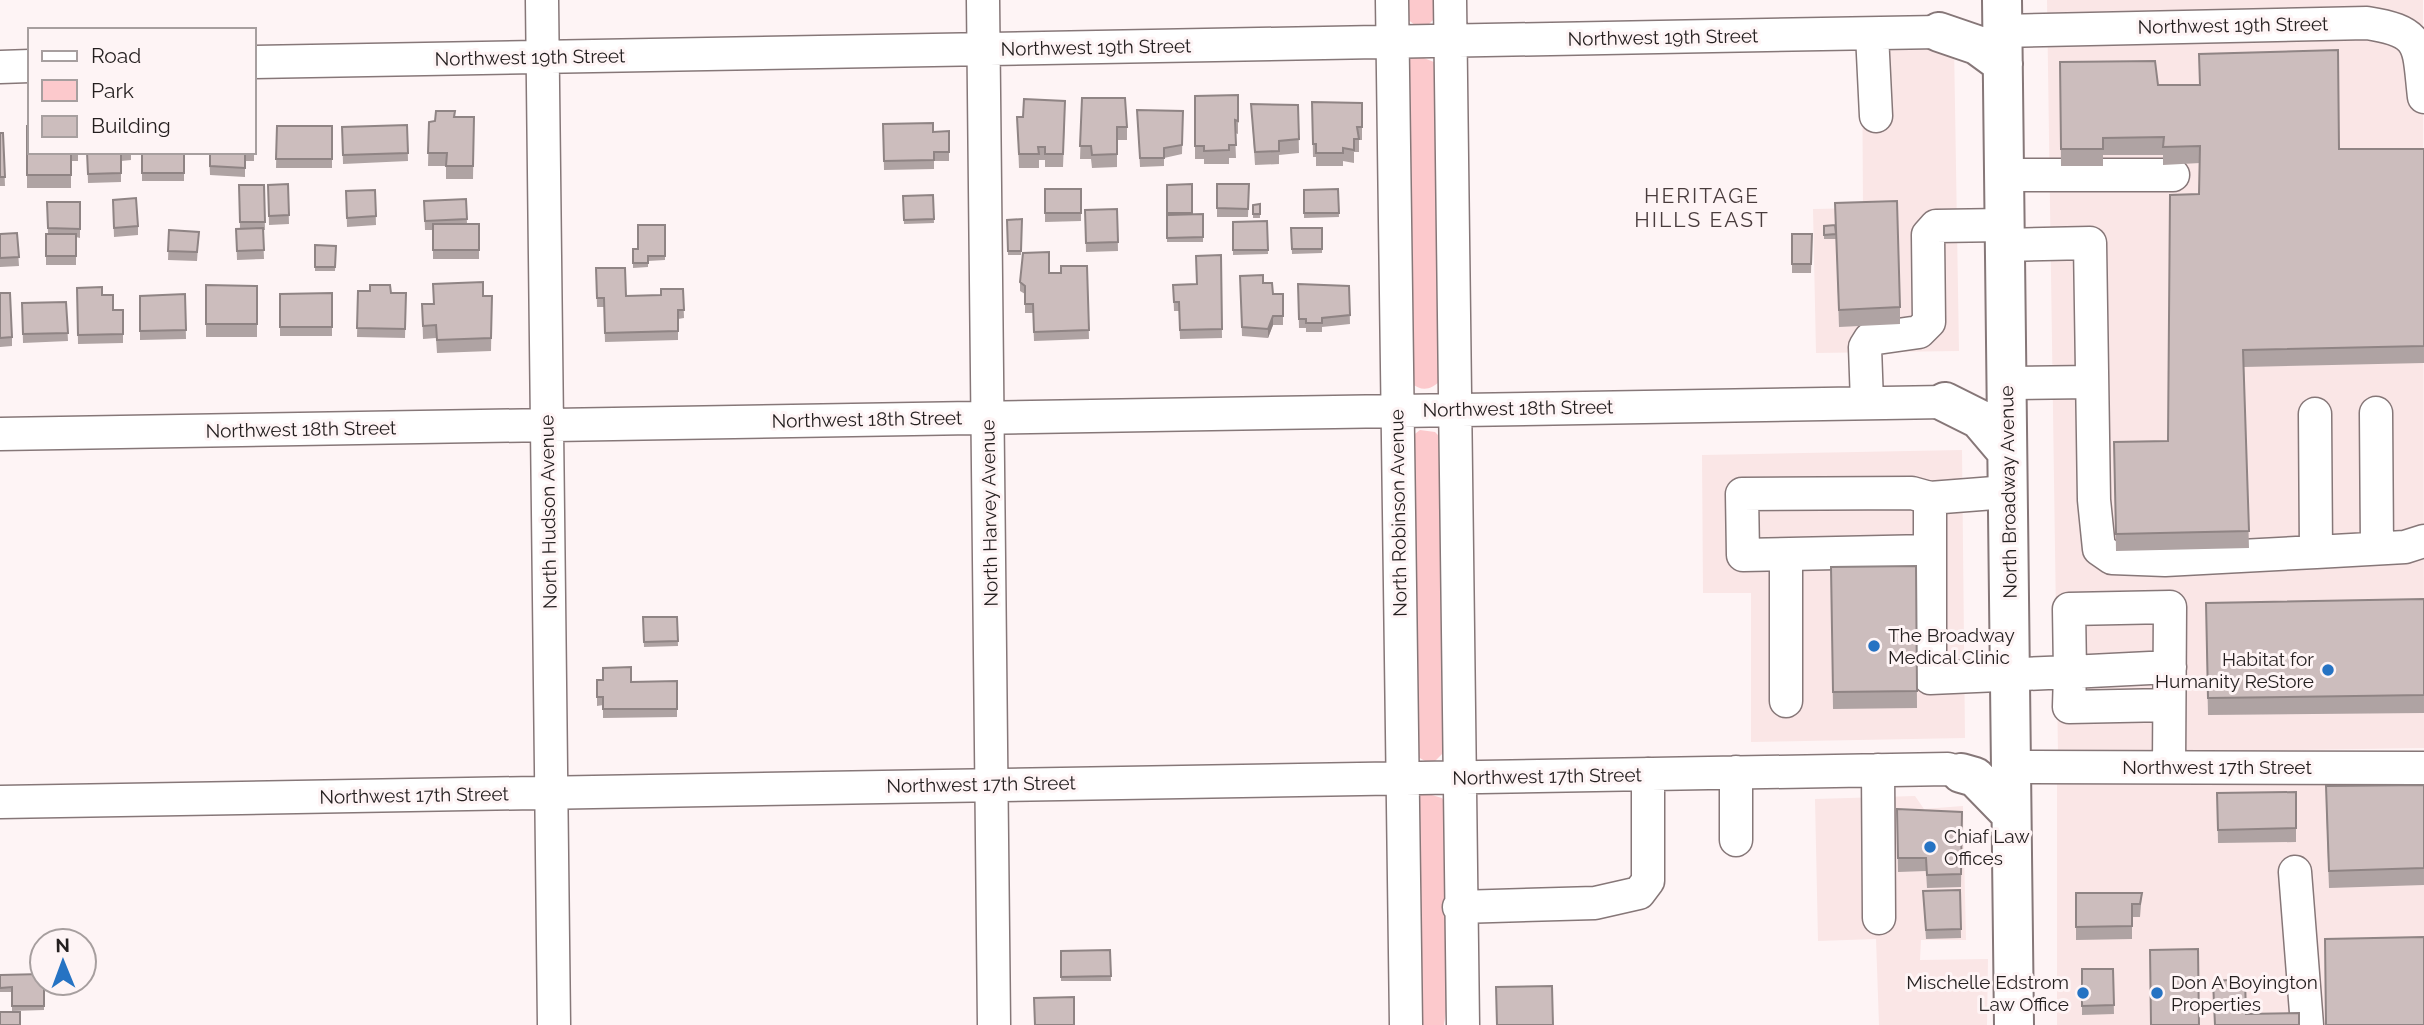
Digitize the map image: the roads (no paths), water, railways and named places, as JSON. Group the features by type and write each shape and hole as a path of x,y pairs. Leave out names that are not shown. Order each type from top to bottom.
{"main road":[{"path":"1939,32 1978,45 2002,32"},
{"name":"North Broadway Avenue","path":"2002,32 2014,1025"},
{"path":"1945,402 1979,419 2007,452"},
{"path":"1961,773 1975,777 1985,785 2011,814"}],"street":[{"name":"North Hudson Avenue","path":"542,0 554,1025"},
{"name":"North Harvey Avenue","path":"983,0 994,1025"},
{"name":"North Robinson Avenue","path":"1392,0 1406,1025"},
{"path":"1450,0 1460,1017"},
{"name":"Northwest 19th Street","path":"2002,32 2367,23 2393,27 2408,33 2416,43 2424,97"},
{"name":"Northwest 19th Street","path":"256,62 1939,32"},
{"path":"1872,34 1876,116"},
{"path":"0,67 28,66"},
{"path":"2004,175 2173,174"},
{"path":"1867,403 1865,347 1870,338 1919,332 1929,322 1928,235 1936,226 2091,243 2094,500 2099,549 2112,558 2165,560 2405,547 2424,541"},
{"path":"2006,383 2092,382"},
{"name":"Northwest 18th Street","path":"0,434 1945,402"},
{"path":"2376,412 2377,548"},
{"path":"2315,414 2316,552"},
{"path":"1930,551 1743,555 1742,494 1912,493 1930,498 2007,492"},
{"path":"1930,498 1930,678 2170,667"},
{"path":"1786,555 1786,701"},
{"path":"2169,705 2069,707 2069,609 2170,607 2169,767"},
{"name":"Northwest 17th Street","path":"2010,767 2424,768"},
{"name":"Northwest 17th Street","path":"0,802 1736,772 1948,769 1961,773"},
{"path":"1878,770 1879,918"},
{"path":"1736,772 1736,840"},
{"path":"1459,907 1595,903 1639,893 1648,881 1648,774"},
{"path":"2295,872 2307,1025"}],"place":[{"name":"The Broadway Medical Clinic","path":"1874,646"},
{"name":"Habitat for Humanity ReStore","path":"2328,670"},
{"name":"Chiaf Law Offices","path":"1930,847"},
{"name":"Mischelle Edstrom Law Office","path":"2083,993"},
{"name":"Don A Boyington Properties","path":"2157,993"}],"district":[{"name":"HERITAGE HILLS EAST","path":"1702,207"}]}
